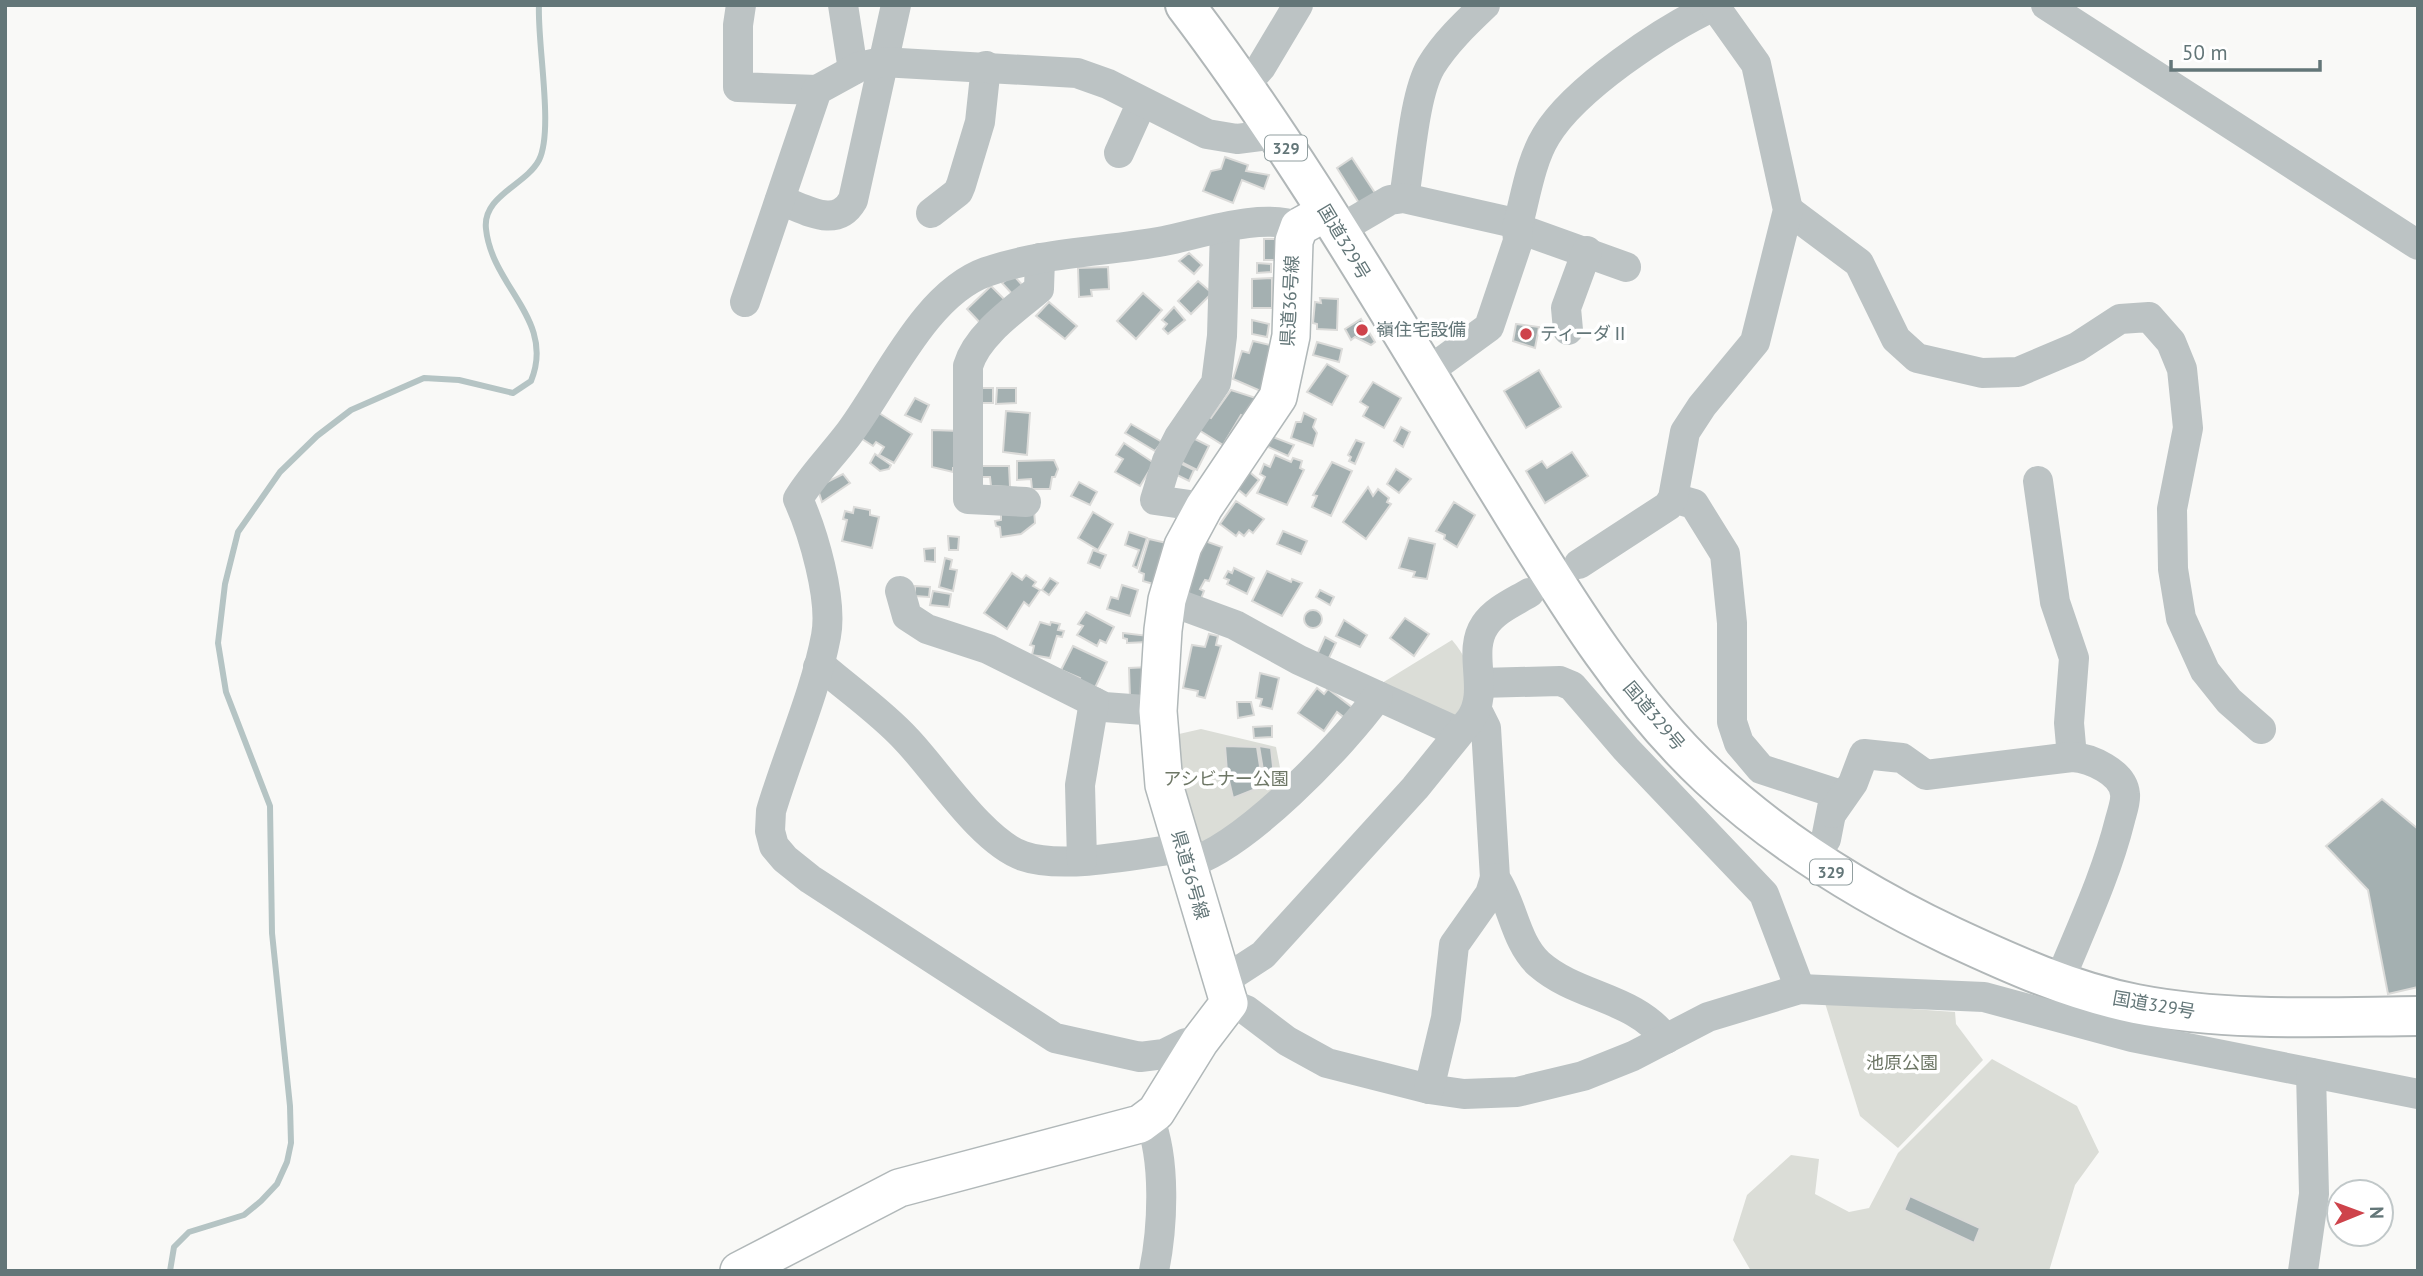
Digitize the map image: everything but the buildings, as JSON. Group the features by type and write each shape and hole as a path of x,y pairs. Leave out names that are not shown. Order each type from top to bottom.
{"highway":[{"name":"国道329号","path":"1185,5 1278,134 1321,223 1426,373 1560,589 1628,687 1668,735 1710,777 1813,859 1878,901 2059,982 2134,1020 2195,1013 2259,1018 2418,1016"}],"main road":[{"name":"県道36号線","path":"1226,992 1164,785 1158,711 1167,600 1183,547 1203,507 1278,397 1291,335 1292,261 1321,223"},
{"path":"739,1271 900,1188 1118,1130 1149,1118 1156,1112 1200,1041 1226,992"}],"street":[{"path":"741,5 738,87 817,90 853,70 882,62 1077,73 1108,84 1207,134 1237,139 1278,134"},
{"path":"843,5 853,70"},
{"path":"780,200 832,218 843,215 849,208 896,5"},
{"path":"1245,85 1261,67 1298,5"},
{"path":"1404,198 1421,95 1430,67 1459,30 1485,5"},
{"path":"2046,5 2418,245"},
{"path":"1426,373 1489,327 1518,241 1518,226 1545,137 1568,110 1599,81 1693,15 1714,6 1756,64 1788,210 1755,342 1702,406 1685,432 1674,498 1668,506 1579,564"},
{"path":"932,213 958,192 961,185 979,122 986,66"},
{"path":"745,302 817,90"},
{"path":"1119,153 1142,102"},
{"path":"1200,1041 1186,1043 1164,1054 1140,1057 1055,1038 810,879 785,859 774,846 770,831 771,811 827,633 822,579 810,526 797,499 848,435 929,313 984,272 1040,258 1274,221 1321,223 1390,200 1404,198 1518,226 1626,267"},
{"path":"1788,210 1859,263 1896,340 1917,358 1982,373 2018,372 2077,347 2120,319 2149,317 2171,342 2182,369 2185,393 2188,428 2172,509 2173,569 2181,618 2205,671 2229,701 2262,729"},
{"path":"1203,507 1155,500 1167,461 1179,437 1216,383 1222,336 1225,229"},
{"path":"1569,330 1566,308 1587,251"},
{"path":"1026,502 968,499 968,366 971,356 989,334 1039,289 1040,258"},
{"path":"2038,481 2055,602 2074,657 2069,723 2072,757"},
{"path":"1674,498 1694,504 1726,554 1732,622 1732,722 1739,743 1761,769 1835,793 1826,839 1813,859"},
{"path":"900,592 907,616 926,629 988,649 1104,707 1158,711"},
{"path":"1429,1089 1446,1018 1454,945 1490,894 1495,878 1486,728 1479,696 1479,649 1484,626 1495,614 1529,593"},
{"path":"1167,600 1235,625 1299,660 1457,732"},
{"path":"818,667 825,669 906,738 943,785 1004,845 1020,856 1038,860 1184,856 1204,859 1227,844 1290,792 1331,751 1378,696"},
{"path":"1800,989 1764,894 1626,749 1572,686 1560,681 1479,696 1457,732 1415,788 1226,992 1287,1041 1327,1063 1429,1089 1464,1094 1517,1092 1583,1076 1707,1017 1800,989 1984,997 2134,1020 2311,1073 2418,1094"},
{"path":"1082,860 1080,785 1094,702"},
{"path":"1832,813 1853,783 1864,754 1902,758 1927,775 2072,757 2086,758 2113,774 2123,784 2126,796 2112,851 2059,982"},
{"path":"1495,878 1506,894 1522,941 1536,961 1558,979 1652,1020 1666,1038"},
{"path":"2303,1271 2314,1194 2311,1073"},
{"path":"1149,1118 1156,1135 1161,1225 1154,1271"}],"green space":[{"path":"1452,640 1466,661 1470,680 1457,722 1374,688"},
{"name":"アシビナー公園","path":"1201,729 1276,747 1284,788 1200,850 1182,782 1179,734"},
{"name":"池原公園","path":"1825,1003 1955,1012 1956,1024 1983,1060 1898,1148 1860,1116"},
{"path":"1992,1059 2077,1106 2099,1152 2075,1185 2049,1271 1751,1271 1733,1240 1747,1195 1791,1155 1819,1159 1815,1194 1849,1212 1869,1208 1898,1153"}],"waterway":[{"path":"170,1271 174,1247 189,1232 244,1215 261,1201 277,1184 287,1162 291,1143 290,1106 272,933 270,806 226,692 218,643 225,584 238,532 280,472 317,436 351,410 424,378 459,380 513,393 531,381 536,359 535,340 529,321 499,269 486,229 491,208 533,169 543,146 545,108 539,5"}],"place":[{"name":"嶺住宅設備","path":"1362,330"},
{"name":"ティーダⅡ","path":"1526,334"}]}
